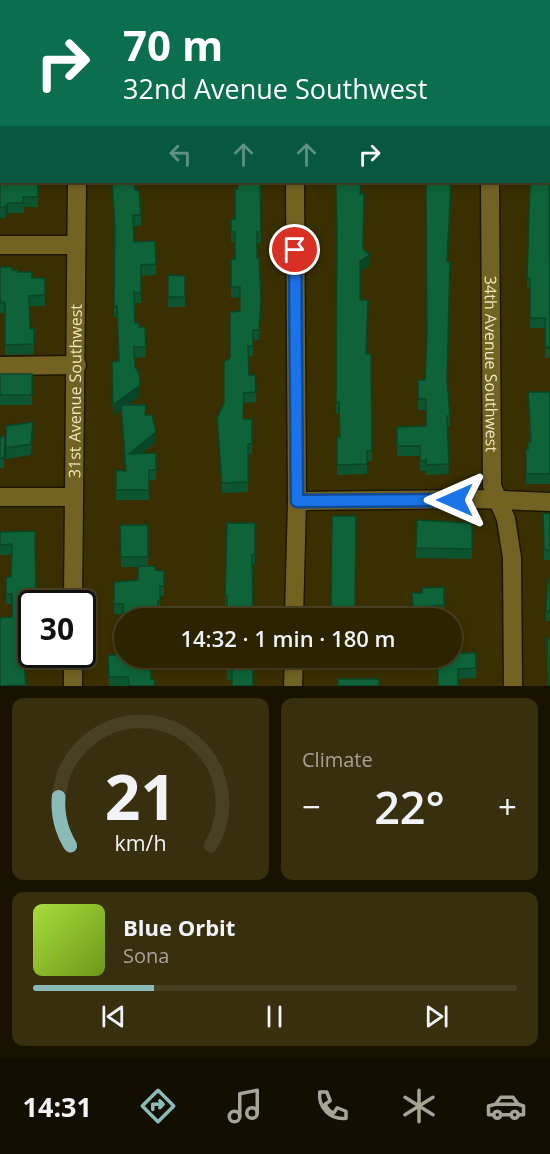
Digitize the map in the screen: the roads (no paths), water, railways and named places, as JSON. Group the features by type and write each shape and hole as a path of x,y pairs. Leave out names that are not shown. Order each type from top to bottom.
{"street":[{"name":"31st Avenue Southwest","path":"74,590 77,183"},
{"path":"294,608 297,501 295,183"},
{"name":"34th Avenue Southwest","path":"490,183 492,486 506,519 512,558 513,686"},
{"path":"0,245 76,245"},
{"path":"0,366 77,365"},
{"path":"0,497 74,497"},
{"path":"297,501 550,502"},
{"path":"73,668 73,686"},
{"path":"293,686 294,668"}]}
